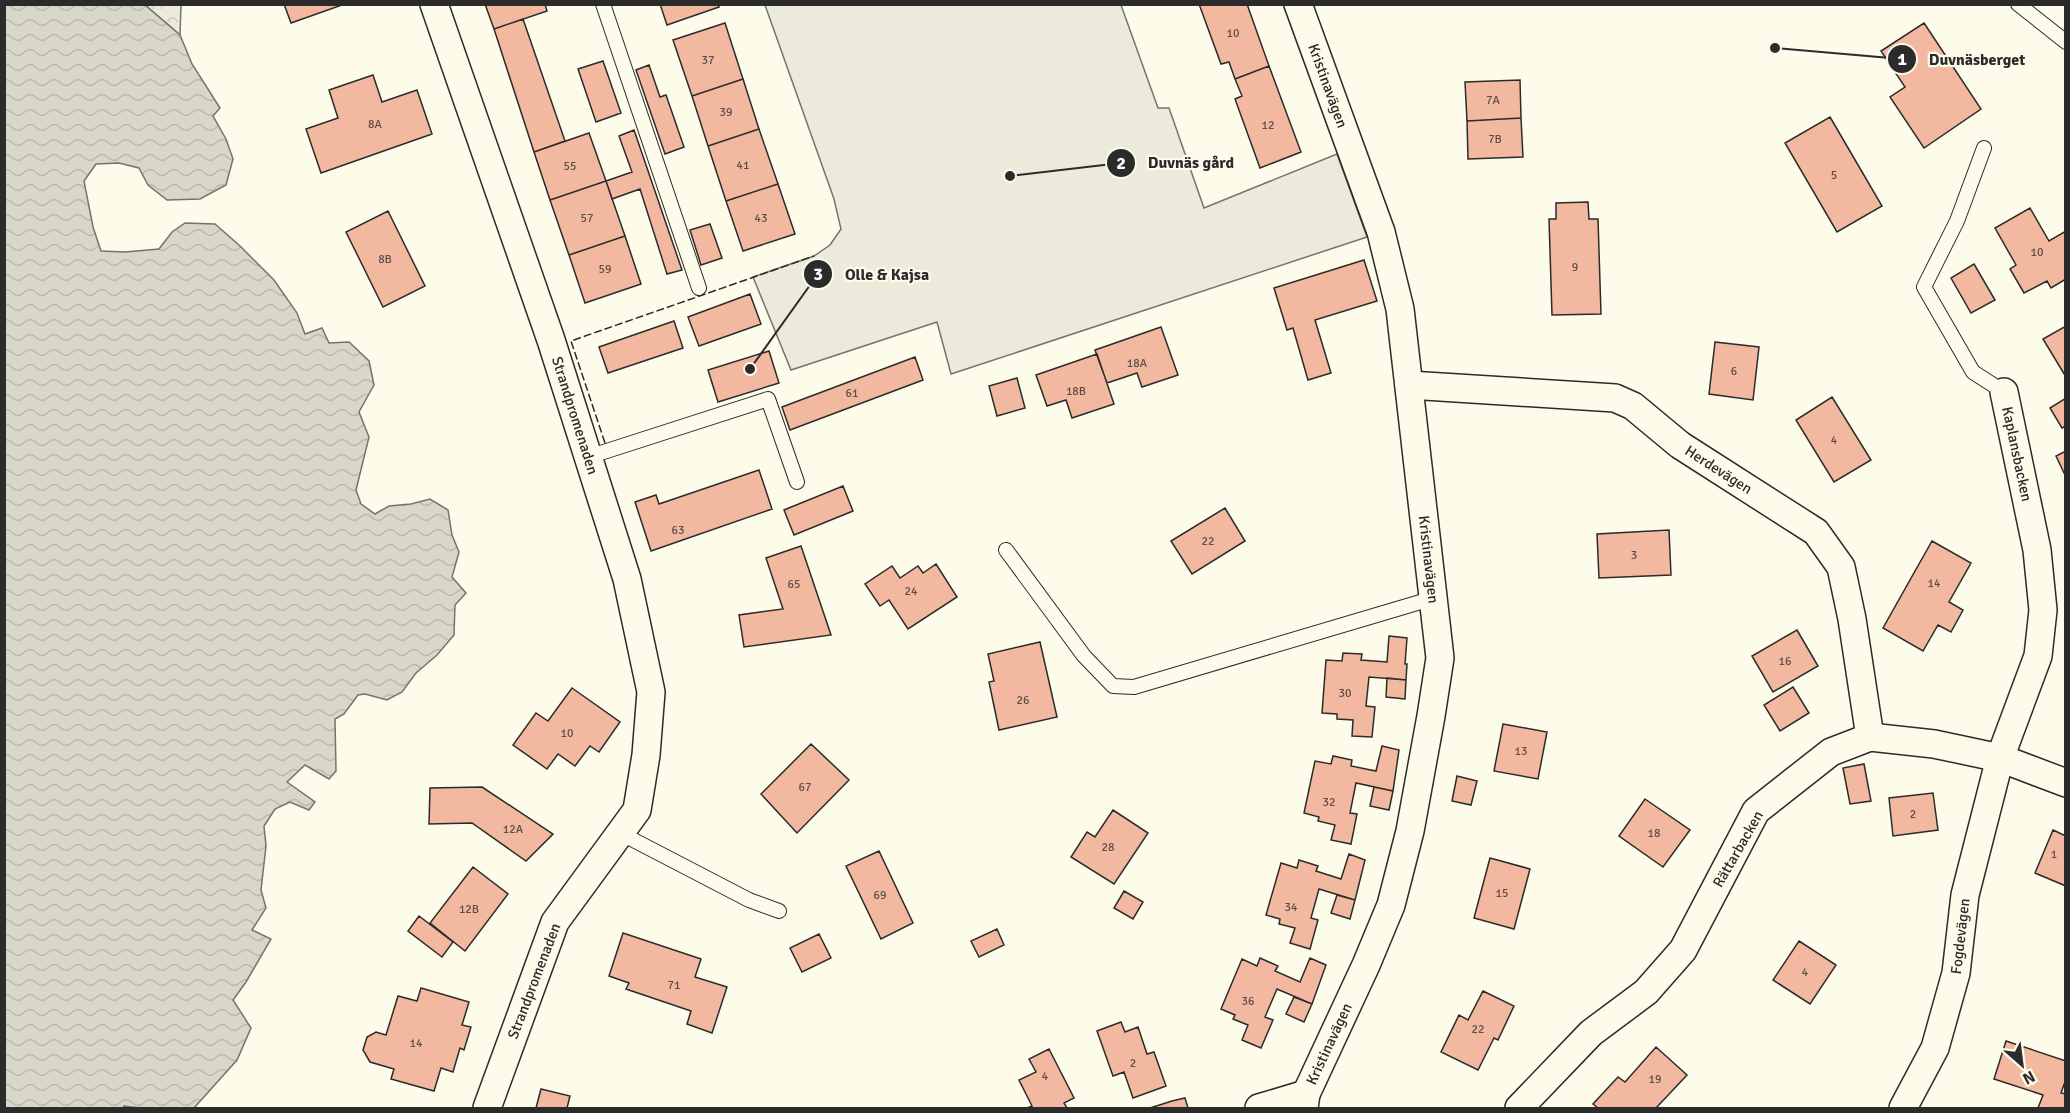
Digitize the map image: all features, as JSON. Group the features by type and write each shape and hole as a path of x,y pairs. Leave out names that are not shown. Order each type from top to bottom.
{"street":[{"name":"Strandpromenaden","path":"434,4 551,340 627,579 651,692 646,755 637,810 555,922 487,1108"},
{"name":"Kristinavägen","path":"1298,4 1381,232 1400,309 1440,658 1410,831 1391,905 1305,1101"},
{"name":"Herdevägen","path":"1409,385 1615,398 1633,406 1680,445 1816,532 1841,567 1852,619 1870,737"},
{"name":"Kaplansbacken","path":"2000,758 2038,656 2043,610 2037,550 2004,393"},
{"name":"Rättarbacken","path":"1519,1108 1591,1034 1646,992 1683,951 1756,811 1831,752 1870,737 1934,744 2000,758 2066,783"},
{"name":"Fogdevägen","path":"1903,1108 1935,1048 1956,973 1965,895 2000,758"},
{"path":"1259,1108 1305,1101"}],"lane":[{"path":"603,4 699,288"},
{"path":"2018,4 2066,42"},
{"name":"Kaplansbacken","path":"1984,148 1958,221 1924,287 1973,372 2004,393"},
{"path":"588,457 768,399 797,482"},
{"path":"1006,550 1084,656 1113,686 1134,687 1434,598"},
{"path":"620,833 749,900 779,911"}],"green space":[{"path":"145,5 181,5 180,35"},
{"path":"765,5 1121,5 1158,108 1169,108 1204,208 1337,154 1367,237 951,374 937,322 791,370 753,277 814,256 830,245 841,229 834,199"}],"water":[{"path":"5,4 145,5 180,35 192,64 220,108 213,116 226,139 233,159 226,185 200,199 167,200 148,185 139,168 119,163 96,164 84,181 93,227 101,251 125,252 159,249 172,232 185,223 215,224 274,280 297,313 305,334 322,328 329,343 349,342 369,361 374,385 359,412 369,437 356,490 361,504 375,514 389,506 430,499 448,510 452,535 459,552 452,577 466,593 455,605 454,635 437,655 416,673 402,692 387,700 365,694 358,695 344,714 335,719 336,771 329,779 305,765 287,782 315,802 309,810 290,802 275,809 264,826 266,846 261,890 266,908 252,930 271,939 233,1000 251,1028 237,1060 194,1108 124,1106 123,1108 5,1108"}],"building":[{"path":"284,4 342,4 342,5 291,23"},
{"path":"485,4 545,4 547,11 494,29"},
{"path":"660,4 718,4 719,7 667,25"},
{"path":"1199,4 1247,4 1269,66 1235,79 1229,62 1221,64"},
{"path":"523,19 565,141 534,152 494,29"},
{"path":"725,23 743,79 692,96 673,40"},
{"path":"1924,23 1981,109 1924,148 1890,97 1905,87 1881,51"},
{"path":"603,61 621,113 596,122 578,69"},
{"path":"649,65 660,97 666,95 684,147 665,154 636,70"},
{"path":"1269,66 1301,152 1260,168 1235,99 1242,96 1235,79"},
{"path":"373,75 382,102 417,90 432,134 321,173 306,129 338,118 329,90"},
{"path":"743,79 759,129 708,146 692,96"},
{"path":"1520,80 1521,118 1467,121 1465,82"},
{"path":"1830,117 1882,206 1837,232 1785,143"},
{"path":"1521,118 1523,157 1468,159 1467,121"},
{"path":"759,129 778,184 726,201 708,146"},
{"path":"634,130 682,270 667,274 640,189 612,199 606,181 632,172 619,136"},
{"path":"589,133 606,181 550,200 534,152"},
{"path":"606,181 625,236 569,255 550,200"},
{"path":"778,184 795,234 743,251 726,201"},
{"path":"1588,202 1589,219 1598,219 1601,314 1552,315 1549,219 1556,219 1556,203"},
{"path":"2030,208 2049,241 2066,231 2066,279 2051,288 2047,281 2024,293 2010,269 2016,265 1995,228"},
{"path":"388,211 425,286 383,307 346,232"},
{"path":"710,224 722,258 701,265 690,230"},
{"path":"625,236 641,284 585,303 569,255"},
{"path":"1364,260 1377,301 1315,320 1331,373 1308,380 1293,328 1287,330 1274,288"},
{"path":"1974,264 1995,300 1971,313 1951,278"},
{"path":"750,294 761,324 699,346 688,317"},
{"path":"674,321 683,348 608,373 599,347"},
{"path":"2066,326 2066,377 2043,339"},
{"path":"1161,327 1178,375 1142,387 1137,373 1107,383 1095,350"},
{"path":"1715,342 1759,347 1753,400 1709,394"},
{"path":"769,351 779,383 718,402 708,370"},
{"path":"1097,354 1114,404 1072,418 1066,400 1047,406 1036,375"},
{"path":"915,357 923,380 790,430 782,407"},
{"path":"1017,378 1025,408 997,416 989,386"},
{"path":"1832,397 1871,460 1834,482 1796,420"},
{"path":"2066,398 2066,426 2062,428 2050,408"},
{"path":"2066,451 2066,477 2056,456"},
{"path":"759,470 772,509 651,551 635,502 656,495 659,504"},
{"path":"843,486 853,511 794,535 784,510"},
{"path":"1225,508 1245,541 1192,574 1171,541"},
{"path":"1669,530 1671,575 1599,578 1597,534"},
{"path":"1932,541 1971,563 1949,602 1963,610 1951,632 1938,625 1923,651 1883,628"},
{"path":"801,546 831,635 744,647 739,615 783,609 766,558"},
{"path":"936,564 957,597 908,629 889,600 880,606 865,584 892,566 900,578 918,566 923,573"},
{"path":"1797,630 1818,666 1773,692 1752,656"},
{"path":"1389,636 1407,638 1406,680 1369,677 1366,706 1375,707 1372,737 1352,736 1353,720 1337,719 1337,714 1322,713 1326,660 1342,661 1343,653 1362,654 1361,660 1387,662"},
{"path":"1040,642 1057,717 999,730 989,682 994,681 988,654"},
{"path":"1387,678 1406,680 1405,699 1386,697"},
{"path":"1793,687 1809,713 1780,731 1764,705"},
{"path":"572,688 620,722 599,752 590,746 575,766 558,754 547,769 513,745 536,713 548,721"},
{"path":"1503,724 1547,732 1538,779 1494,771"},
{"path":"811,744 849,780 797,833 761,794"},
{"path":"1382,746 1399,750 1393,791 1356,783 1350,813 1357,814 1351,844 1331,840 1335,825 1318,821 1319,817 1304,813 1315,761 1331,764 1333,756 1352,760 1351,766 1376,771"},
{"path":"1864,764 1871,801 1850,804 1843,768"},
{"path":"1457,776 1477,781 1471,805 1452,801"},
{"path":"482,787 553,834 526,861 472,823 429,824 430,788"},
{"path":"1374,787 1393,791 1389,810 1370,806"},
{"path":"1933,793 1938,830 1893,836 1889,798"},
{"path":"1645,799 1690,830 1663,867 1619,836"},
{"path":"1113,810 1148,833 1114,884 1071,857 1087,832 1095,837"},
{"path":"2053,830 2066,836 2066,886 2035,873"},
{"path":"879,851 913,923 881,939 846,866"},
{"path":"1349,854 1365,860 1355,900 1319,889 1311,918 1318,920 1310,949 1290,943 1295,928 1279,924 1280,919 1266,915 1281,863 1297,868 1299,860 1318,866 1316,871 1341,879"},
{"path":"1490,858 1530,869 1514,929 1474,918"},
{"path":"473,867 508,894 465,951 430,923"},
{"path":"1124,891 1143,902 1133,919 1114,908"},
{"path":"1337,895 1355,900 1350,919 1331,913"},
{"path":"419,916 453,942 442,957 408,931"},
{"path":"997,929 1004,945 979,957 971,941"},
{"path":"623,933 701,959 695,977 727,987 712,1033 687,1024 691,1011 626,989 629,983 609,976"},
{"path":"819,934 831,958 802,972 790,948"},
{"path":"1799,941 1836,965 1810,1004 1773,980"},
{"path":"1260,958 1278,966 1275,971 1300,982 1310,958 1326,965 1312,1004 1277,989 1265,1017 1273,1020 1261,1048 1242,1040 1248,1025 1233,1019 1235,1015 1221,1009 1242,959 1257,966"},
{"path":"421,988 469,1002 462,1025 471,1027 464,1050 460,1048 453,1072 441,1068 434,1091 391,1079 394,1069 370,1062 363,1050 367,1037 376,1032 386,1035 398,996 417,1001"},
{"path":"1483,991 1514,1006 1498,1040 1494,1038 1478,1070 1441,1052 1459,1015 1468,1020"},
{"path":"1294,997 1312,1004 1304,1022 1286,1014"},
{"path":"1121,1022 1125,1032 1138,1027 1147,1054 1154,1052 1166,1086 1133,1098 1124,1072 1113,1076 1097,1031"},
{"path":"2006,1041 2066,1061 2066,1079 2061,1093 2066,1094 2066,1108 2038,1108 2043,1095 1994,1079"},
{"path":"1656,1047 1687,1075 1656,1108 1598,1108 1593,1104 1618,1077 1625,1082"},
{"path":"1049,1049 1074,1098 1064,1103 1067,1108 1027,1108 1032,1106 1019,1080 1036,1072 1029,1059"},
{"path":"541,1089 570,1096 567,1108 536,1108"},
{"path":"1185,1098 1188,1108 1150,1108 1172,1101"}],"fence":[{"path":"605,443 571,341 814,256"}],"place":[{"name":"Duvnäsberget","path":"1775,48"},
{"name":"Duvnäs gård","path":"1010,176"},
{"name":"Olle & Kajsa","path":"750,369"}]}
